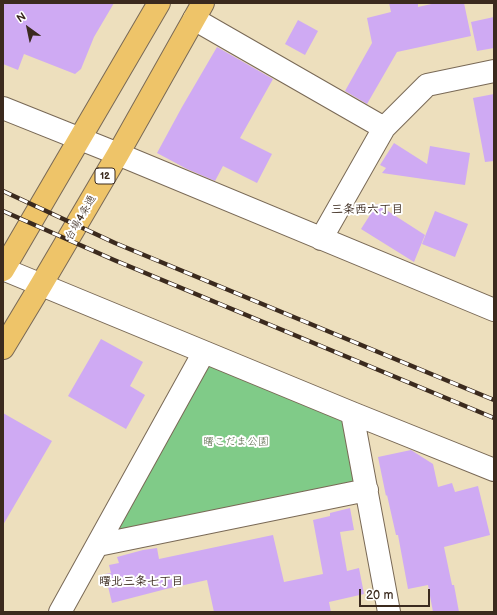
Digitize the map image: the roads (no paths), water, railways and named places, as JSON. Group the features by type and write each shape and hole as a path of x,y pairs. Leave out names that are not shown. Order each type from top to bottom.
{"highway":[{"path":"3,269 159,3"},
{"name":"台場4条通","path":"3,348 118,154 199,11"}],"street":[{"path":"199,11 384,128"},
{"path":"321,239 384,128 427,85 494,71"},
{"path":"3,108 118,154 494,310"},
{"path":"3,269 494,470"},
{"path":"60,612 204,352"},
{"path":"352,413 389,612"},
{"path":"98,545 367,490"}],"railway":[{"path":"3,191 115,243 494,400"},
{"path":"3,211 114,260 494,418"}],"district":[{"name":"三条西六丁目","path":"367,210"},
{"name":"曙北三条七丁目","path":"141,582"}],"park label":[{"name":"曙こだま公園","path":"236,442"}]}
